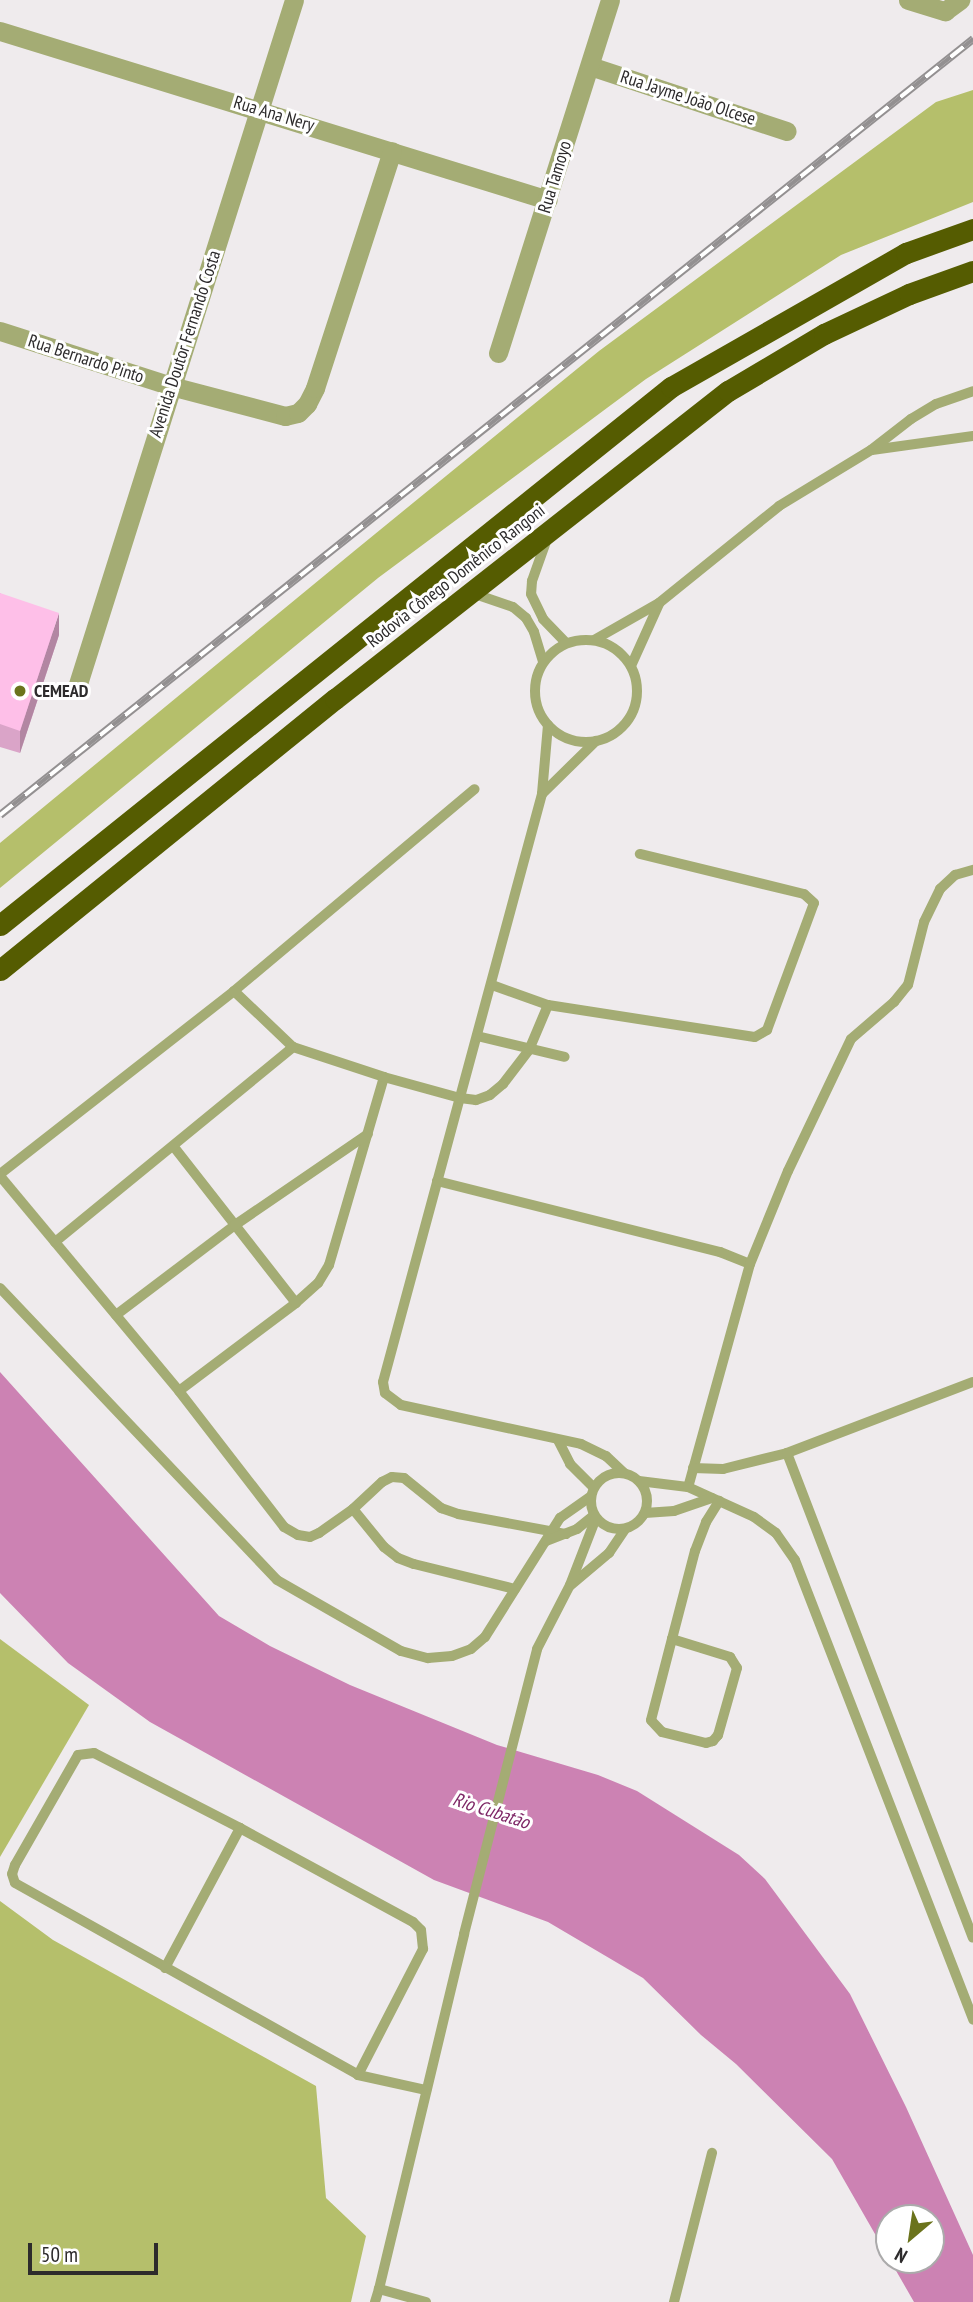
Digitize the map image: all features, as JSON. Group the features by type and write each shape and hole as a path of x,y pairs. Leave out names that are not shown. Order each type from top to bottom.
{"highway":[{"name":"Rodovia Cônego Domênico Rangoni","path":"0,925 671,387 906,253 973,229"},
{"name":"Rodovia Cônego Domênico Rangoni","path":"0,970 471,593 729,391 824,334 908,294 973,271"}],"street":[{"name":"Avenida Doutor Fernando Costa","path":"77,687 294,0"},
{"name":"Rua Tamoyo","path":"498,353 610,0"},
{"path":"908,0 951,4"},
{"name":"Rua Ana Nery","path":"0,31 548,200"},
{"name":"Rua Jayme João Olcese","path":"590,65 787,131"},
{"name":"Rua Bernardo Pinto","path":"0,331 172,387 285,416 298,413 307,404 392,151"}],"lane":[{"path":"596,741 575,741 548,725 536,705 534,694 538,671 543,662 566,643 594,640 659,603 779,506 871,450 911,419 936,404 973,391"},
{"path":"871,450 973,436"},
{"path":"550,531 532,581 531,594 543,619 566,643"},
{"path":"471,593 513,607 526,618 534,632 543,662"},
{"path":"631,666 659,603"},
{"path":"542,794 596,741 618,732 633,713 638,689 631,666 616,649 594,640"},
{"path":"548,725 542,794 383,1382 385,1393 401,1405 592,1449 639,1481 688,1487 754,1517 776,1533 795,1560 973,2020"},
{"path":"475,789 234,991 0,1175 179,1391 284,1527 310,1537 353,1509 382,1482 392,1477 404,1478 441,1508 566,1534"},
{"path":"492,985 548,1005 755,1037 767,1030 814,903 804,894 640,854"},
{"path":"688,1487 750,1264 788,1171 851,1039 894,1002 908,985 923,922 940,889 955,875 973,870"},
{"path":"234,991 293,1047 384,1077 476,1100 490,1095 503,1084 530,1049 548,1005"},
{"path":"477,1037 565,1057"},
{"path":"55,1242 293,1047"},
{"path":"179,1391 296,1303 318,1283 329,1265 384,1077"},
{"path":"116,1315 235,1224 368,1133"},
{"path":"174,1147 296,1303"},
{"path":"437,1181 720,1252 750,1264"},
{"path":"0,1288 256,1560 296,1594 401,1651 428,1658 452,1656 471,1649 485,1637 552,1529 573,1506 592,1491 601,1478 624,1473"},
{"path":"693,1468 723,1469 787,1453 973,1382"},
{"path":"375,2302 464,1934 537,1649 570,1585 595,1516 592,1491 570,1464 558,1440"},
{"path":"787,1453 973,1938"},
{"path":"570,1585 609,1553 625,1529 640,1520 645,1513 647,1496 639,1481"},
{"path":"645,1513 674,1511 715,1499"},
{"path":"672,1639 730,1657 737,1668 718,1735 713,1741 706,1743 662,1732 651,1720 672,1639 695,1551 715,1499"},
{"path":"353,1509 384,1547 398,1558 515,1589"},
{"path":"546,1541 566,1534 595,1516"},
{"path":"595,1516 609,1528 625,1529"},
{"path":"358,2075 423,1949 421,1930 413,1922 240,1828 86,1752 71,1762 15,1865 12,1874 22,1888 358,2075 426,2090"},
{"path":"166,1968 240,1828"},
{"path":"674,2302 712,2153"},
{"path":"379,2289 426,2302"}],"green space":[{"path":"973,90 973,202 841,255 646,379 378,578 0,888 0,843 353,552 599,351 936,102"},
{"path":"0,1639 89,1705 0,1857"},
{"path":"0,1901 53,1940 316,2086 326,2198 366,2236 351,2302 0,2302"}],"water":[{"name":"Rio Cubatão","path":"0,1372 219,1616 270,1646 350,1685 497,1745 598,1775 637,1791 739,1855 765,1879 850,1994 906,2107 973,2255 973,2302 914,2302 898,2274 945,2274 945,2204 875,2204 875,2234 832,2159 736,2064 701,2035 643,1978 548,1922 434,1880 150,1722 68,1663 0,1593"}],"building":[{"name":"CEMEAD","path":"0,593 59,613 20,731 0,724"}],"railway":[{"path":"0,815 973,39"}],"place":[{"name":"CEMEAD","path":"20,691"}]}
